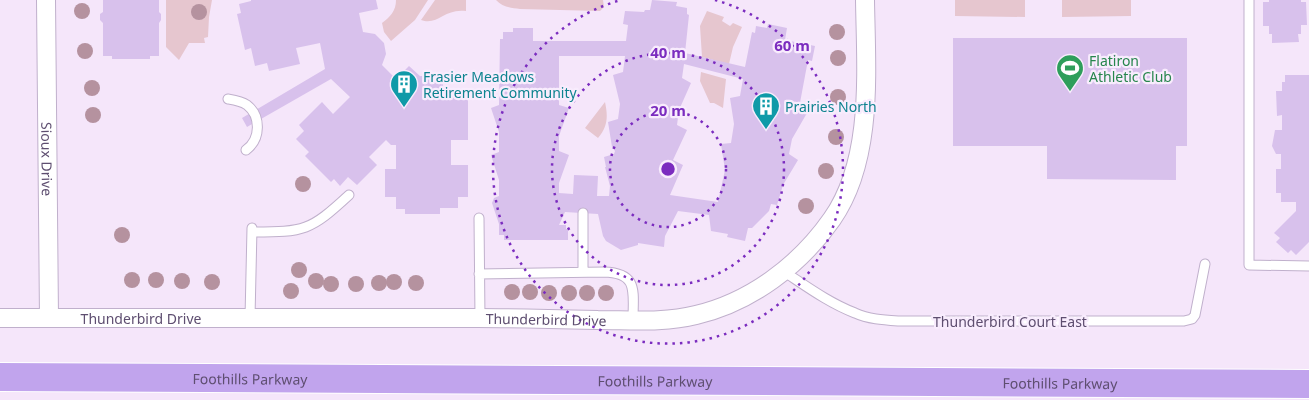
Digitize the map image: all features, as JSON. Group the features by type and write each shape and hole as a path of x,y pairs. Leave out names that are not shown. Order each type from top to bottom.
{"highway":[{"name":"Foothills Parkway","path":"0,377 1309,384"}],"street":[{"name":"Sioux Drive","path":"46,0 49,318"},
{"name":"Thunderbird Drive","path":"0,318 480,318 665,321 725,306 760,289 783,271 807,248 834,217 848,191 860,147 865,100 865,0"}],"lane":[{"path":"1249,0 1249,265 1309,266"},
{"path":"228,99 247,105 257,121 258,130 255,139 246,150"},
{"path":"250,318 252,230 282,232 303,229 325,217 349,195"},
{"path":"583,213 583,272"},
{"path":"479,218 480,318"},
{"name":"Thunderbird Court East","path":"783,271 830,301 855,314 874,319 898,321 1184,321 1192,319 1195,315 1205,264"},
{"path":"479,274 583,272 624,275 630,280 632,288 633,320"}],"shaded area":[{"path":"166,0 212,0 208,37 204,38 205,43 189,43 179,60 166,47"},
{"path":"396,0 428,0 415,20 391,41 384,32 382,23 392,13"},
{"path":"435,0 466,0 466,11 452,12 432,21 421,20"},
{"path":"496,0 603,0 604,7 600,11 520,9 504,6"},
{"path":"955,0 1025,0 1025,17 955,16"},
{"path":"1062,0 1131,0 1131,16 1062,17"},
{"path":"707,11 724,17 722,21 730,26 733,23 742,27 733,47 729,64 702,57 700,26"},
{"path":"701,72 726,79 723,108 710,103 700,81"},
{"path":"605,102 606,121 604,130 598,138 585,128"}],"building":[{"path":"103,0 159,0 161,20 159,23 159,56 150,56 150,59 112,59 112,56 103,56 103,23 100,20 100,14 103,12"},
{"name":"Frasier Meadows Retirement Community","path":"251,0 376,0 378,9 359,13 363,32 375,34 384,43 386,54 382,65 396,79 409,66 420,76 443,76 443,96 468,96 468,140 451,140 451,165 468,165 468,197 458,197 458,208 440,208 440,214 405,214 405,209 396,209 396,197 385,197 385,169 396,169 396,145 391,145 386,140 369,157 377,165 357,185 348,177 340,186 334,179 331,182 305,156 309,152 296,139 304,131 299,125 322,102 333,114 350,97 331,79 247,127 242,118 325,69 320,43 296,48 300,64 269,71 267,63 255,66 251,48 245,50 237,14 241,13 239,4"},
{"path":"652,0 677,2 676,6 687,8 687,14 689,15 685,53 745,67 752,32 755,33 756,26 767,28 768,24 787,28 785,40 815,46 812,61 808,60 799,108 807,113 792,139 789,154 798,160 783,185 777,205 771,204 769,211 752,228 748,228 745,241 727,237 728,234 711,231 709,215 678,211 665,236 664,247 638,243 638,245 621,250 606,241 598,214 565,212 559,225 566,225 568,240 504,240 504,235 499,235 499,224 492,203 494,198 499,196 499,180 491,155 499,152 499,132 491,108 499,105 500,39 503,39 503,32 513,32 513,28 533,28 533,41 626,41 628,25 623,24 625,11 644,12 645,10 650,10","holes":["559,56 625,56 623,72 613,75 620,104 618,119 608,122 612,147 615,151 614,154 604,157 610,186 609,196 597,196 598,176 574,175 573,194 559,193 559,183 569,155 559,151 559,136 569,108 559,105","684,64 743,79 740,96 730,98 734,124 731,143 721,144 725,170 718,202 670,195 683,165 673,160 687,130 677,125 679,110 691,83 682,78"]},
{"path":"1269,0 1301,0 1301,2 1306,2 1307,25 1301,25 1301,34 1298,34 1299,42 1272,43 1272,34 1269,34 1269,26 1263,26 1263,2 1269,2"},
{"name":"Flatiron Athletic Club","path":"953,38 1187,38 1187,146 1176,146 1176,180 1047,179 1047,146 953,146"},
{"path":"1285,75 1309,75 1309,242 1296,255 1291,250 1288,253 1276,242 1280,238 1274,233 1296,211 1296,202 1281,202 1281,193 1276,193 1276,169 1281,169 1281,154 1276,154 1272,146 1275,130 1282,130 1282,115 1277,116 1276,91 1282,91 1282,82 1285,82"}],"place":[{"name":"Flatiron Athletic Club","path":"1070,92"},
{"name":"Frasier Meadows Retirement Community","path":"404,108"},
{"name":"Prairies North","path":"766,130"}]}
